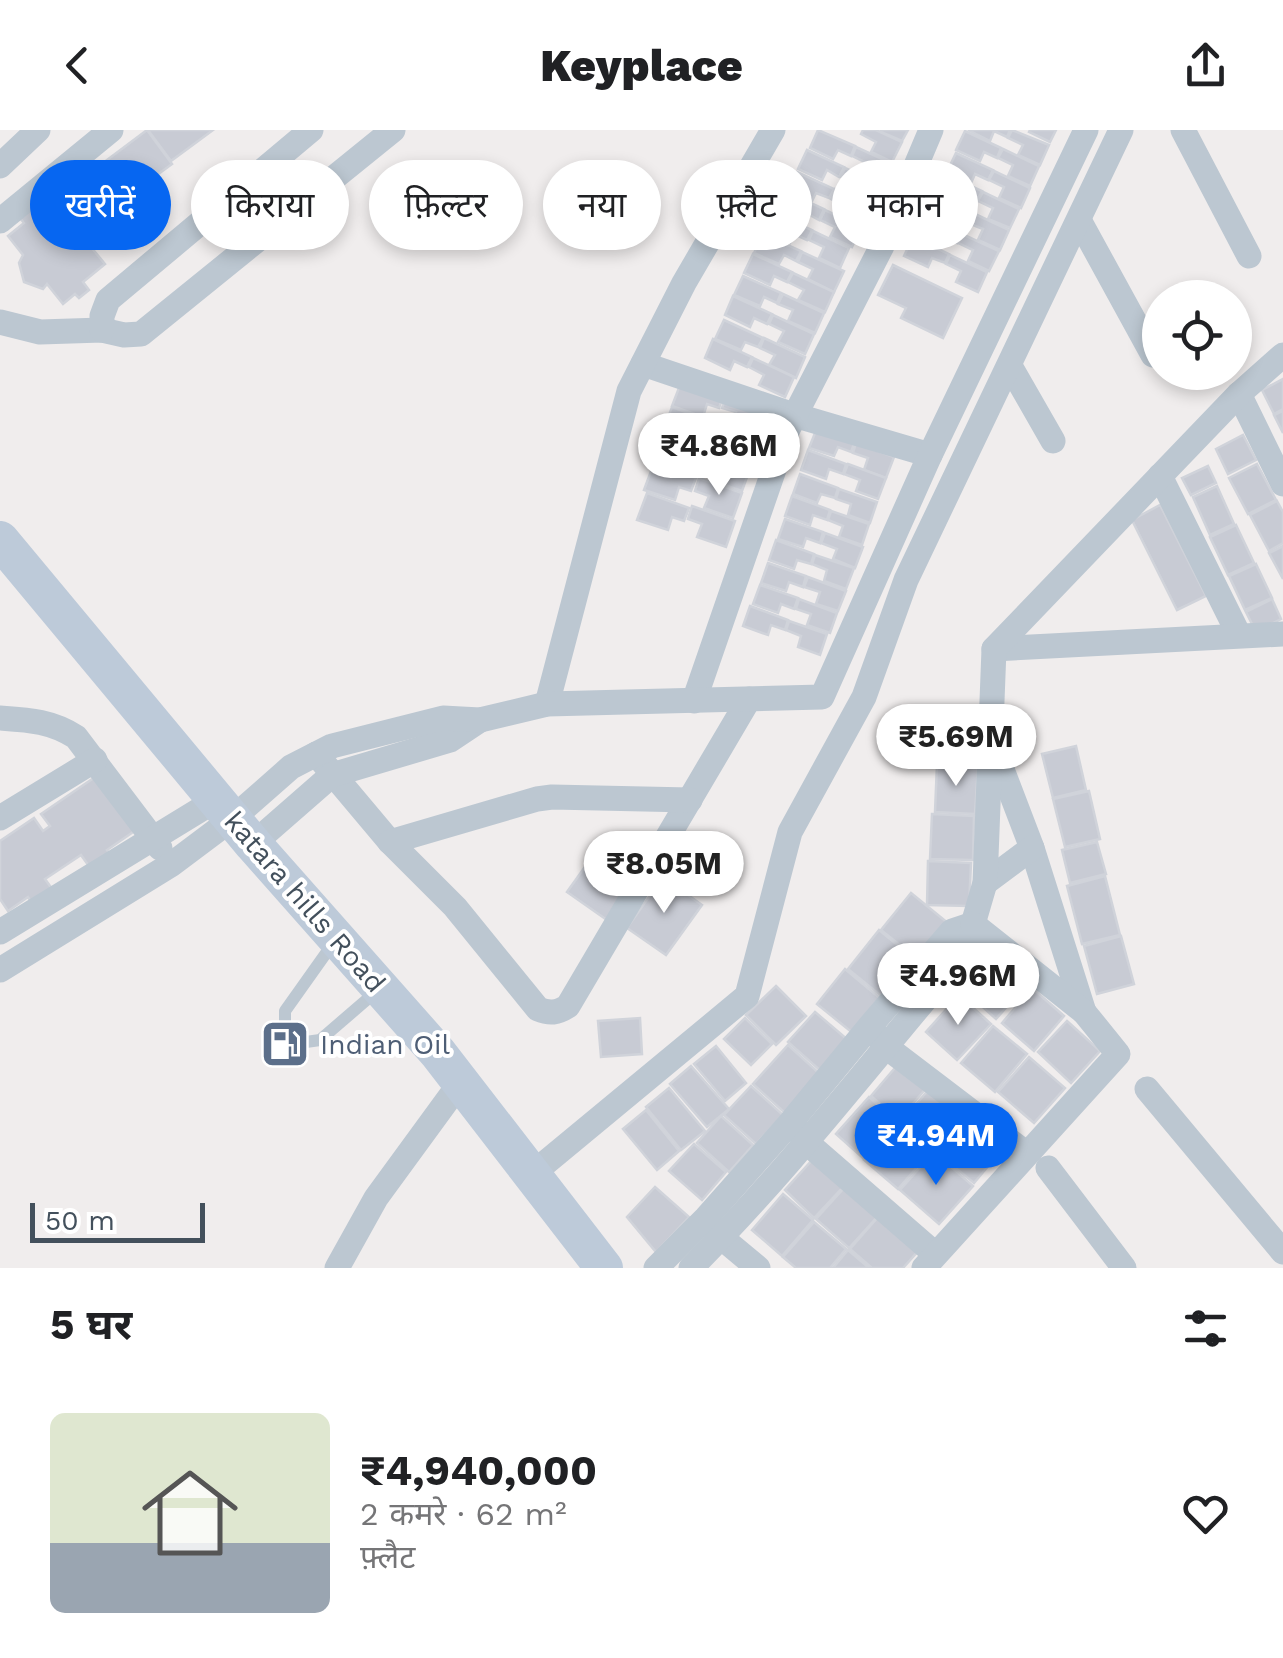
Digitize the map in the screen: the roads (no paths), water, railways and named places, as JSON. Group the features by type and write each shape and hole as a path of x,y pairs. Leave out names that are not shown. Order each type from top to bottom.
{"main road":[{"name":"katara hills Road","path":"0,540 234,821 438,1053 604,1268"}],"street":[{"path":"0,166 38,130"},
{"path":"0,221 111,130"},
{"path":"102,330 108,300 312,130"},
{"path":"0,323 40,332 102,330 124,336 141,334 393,130"},
{"path":"546,704 629,391 684,283 773,130"},
{"path":"694,700 794,415 882,246 931,130"},
{"path":"0,970 172,864 234,821 291,767 332,746 443,718 480,720 546,704 822,698 930,455 1086,130"},
{"path":"532,1174 747,996 790,832 864,696 906,580 1121,130"},
{"path":"1183,130 1250,256"},
{"path":"1079,220 1142,335"},
{"path":"972,924 985,883 994,649 1239,394 1283,355"},
{"path":"643,364 930,455"},
{"path":"1010,366 1053,441"},
{"path":"1239,394 1283,484"},
{"path":"1160,476 1239,635"},
{"path":"994,649 1283,634"},
{"path":"316,754 390,842 455,907 538,1009 559,1012 568,1006 749,699"},
{"path":"0,718 38,720 58,726 76,738 172,864"},
{"path":"0,932 153,838 234,821 332,775 450,740 480,720"},
{"path":"990,738 1032,848 1084,1012"},
{"path":"0,818 95,760"},
{"path":"390,842 537,798 690,800"},
{"path":"985,883 1032,848"},
{"path":"798,1132 930,1261 1038,1161 1118,1054 1084,1012 972,924"},
{"path":"692,1268 714,1228 878,1036 952,931 972,924"},
{"path":"878,1036 1038,1161 1124,1268"},
{"path":"337,1268 376,1198 460,1084"},
{"path":"1147,1089 1283,1252"},
{"path":"656,1268 714,1228"},
{"path":"714,1228 758,1268"}],"lane":[{"path":"337,938 285,1011 284,1027 289,1034 298,1041 320,1040 380,988"}],"place":[{"name":"Indian Oil","path":"285,1044"}]}
